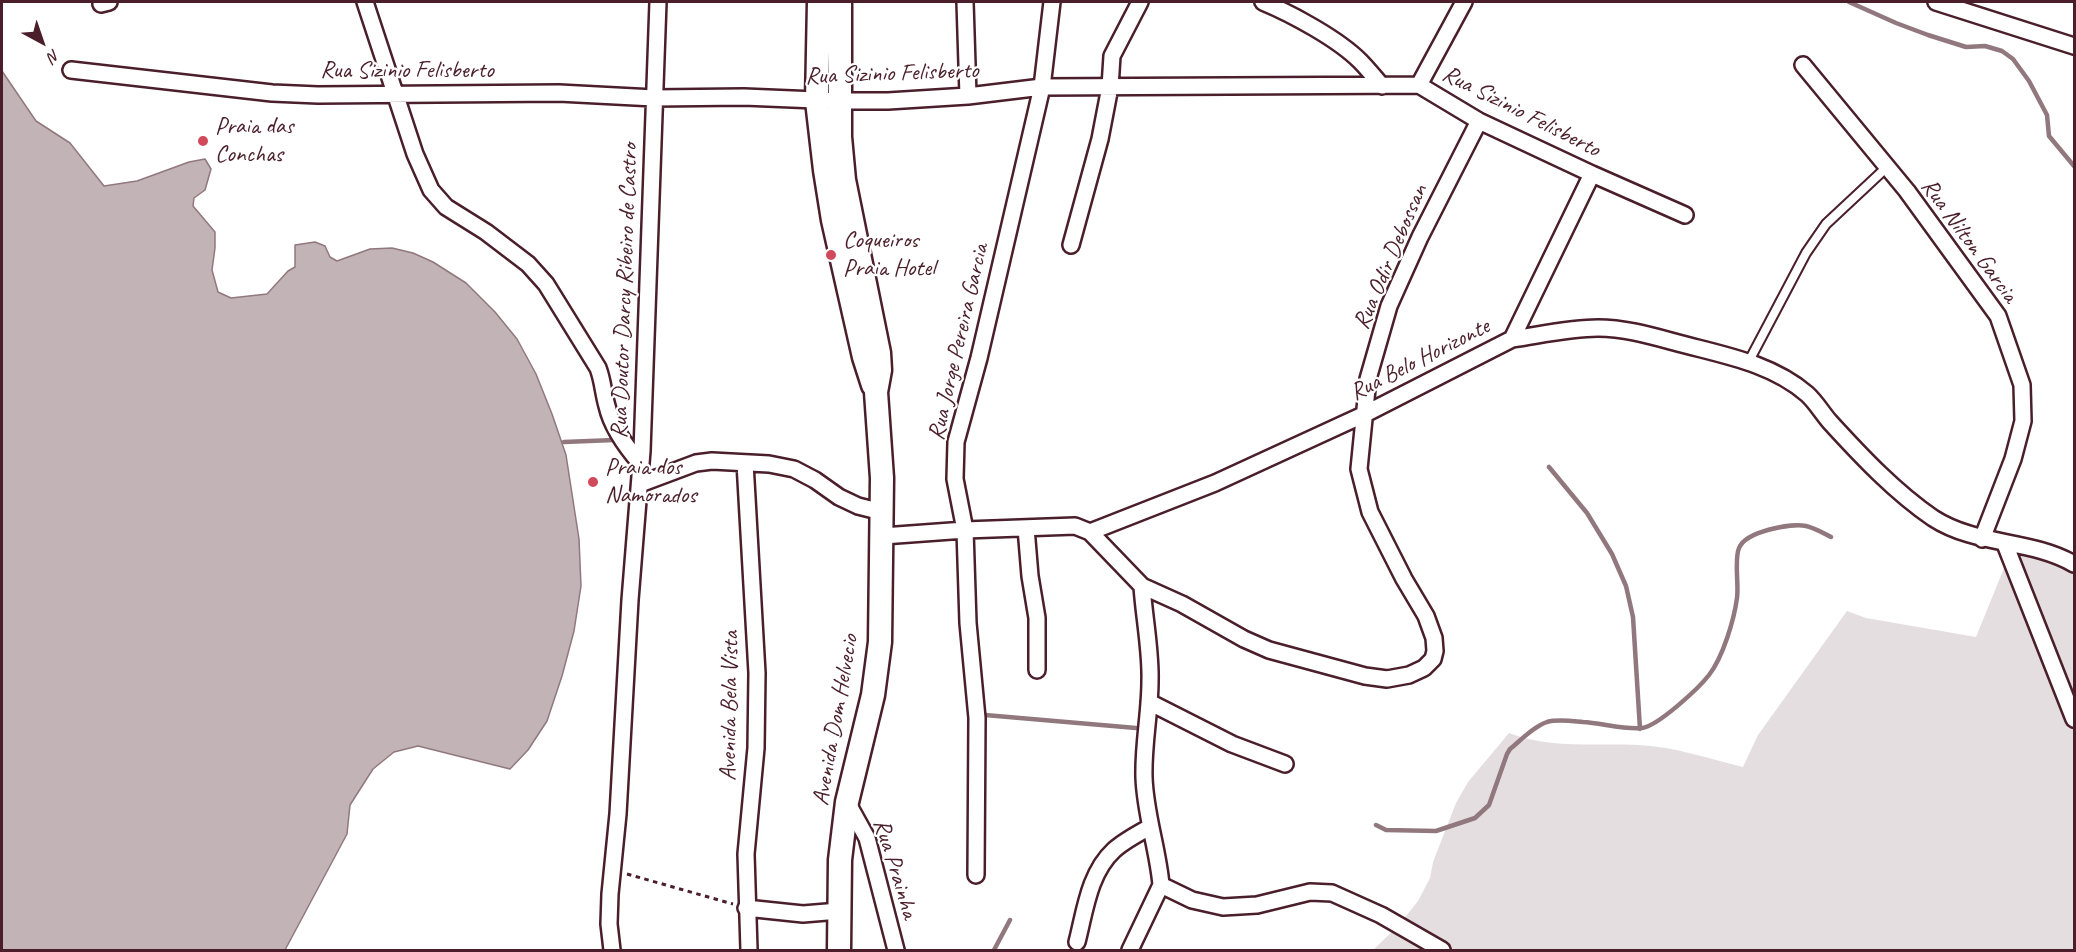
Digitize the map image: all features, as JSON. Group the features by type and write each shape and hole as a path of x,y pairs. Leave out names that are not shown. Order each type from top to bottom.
{"street":[{"path":"364,2 422,173 431,190 446,207 486,232 528,264 546,284 598,368 611,418 625,443 641,464"},
{"name":"Rua Doutor Darcy Ribeiro de Castro","path":"612,951 609,924 612,869 618,814 630,600 641,464 658,2"},
{"path":"819,2 817,101 819,133 832,220 864,357 876,392"},
{"path":"840,2 840,101 844,180 879,353 880,370 876,392"},
{"path":"965,2 968,96"},
{"name":"Rua Jorge Pereira Garcia","path":"976,875 977,718 968,623 965,530 955,479 956,441 979,358 1042,87 1052,2"},
{"path":"1071,245 1100,139 1110,87 1112,56 1140,2"},
{"path":"1263,2 1290,13 1341,47 1359,60 1382,86"},
{"path":"1419,85 1464,2"},
{"path":"1936,2 2074,46"},
{"name":"Rua Nilton Garcia","path":"1803,65 1907,191 1998,316 2022,385 2023,421 2019,441 1982,539"},
{"name":"Rua Sizinio Felisberto","path":"71,70 272,93 559,93 654,98 744,97 817,101 888,101 968,96 1042,87 1419,85 1479,121 1685,215"},
{"name":"Rua Odir Debossan","path":"1142,586 1182,604 1244,639 1269,650 1365,676 1387,679 1409,675 1424,668 1433,659 1434,638 1426,616 1404,579 1370,512 1359,469 1368,379 1389,306 1420,237 1479,121"},
{"name":"Rua Belo Horizonte","path":"1090,532 1215,483 1365,414 1512,339 1592,174"},
{"path":"1512,339 1598,328 1633,331 1749,361 1790,380 1810,396 1830,422 1888,481 1934,518 1982,539 2057,554 2074,564"},
{"name":"Avenida Dom Helvecio","path":"839,951 840,860 848,802 873,695 880,642 883,536 882,478 876,392"},
{"path":"640,484 696,463 712,461 770,464 794,469 858,507 882,512"},
{"name":"Avenida Bela Vista","path":"745,462 757,673 756,748 746,854 749,951"},
{"path":"883,536 1075,526 1090,532 1142,586 1145,633 1150,661 1144,777 1150,827 1159,861 1161,885 1130,951"},
{"path":"1026,528 1030,576 1037,618 1037,670"},
{"path":"2006,544 2074,720"},
{"path":"1149,702 1232,744 1285,764"},
{"name":"Rua Prainha","path":"848,802 863,827 870,845 896,951"},
{"path":"1077,942 1093,880 1101,866 1124,842 1150,827"},
{"path":"1161,885 1192,900 1223,907 1257,905 1310,892 1332,893 1381,915 1442,951"},
{"path":"746,908 803,914 839,911"}],"lane":[{"path":"1749,361 1806,253 1826,224 1887,167"}],"path":[{"path":"612,869 746,908"}],"shaded area":[{"path":"2,71 36,121 70,143 104,186 137,181 189,162 205,159 211,169 205,190 194,198 193,206 215,232 212,270 218,292 231,298 267,294 288,271 295,267 295,245 315,242 325,246 330,257 337,261 370,249 392,248 413,253 433,262 466,283 495,312 517,339 536,374 566,455 579,539 581,586 574,631 547,721 528,750 510,769 418,746 394,752 373,769 350,805 347,834 285,950 2,950"},
{"path":"2017,536 2074,569 2074,950 1373,950 1398,926 1418,901 1430,878 1433,862 1456,803 1468,782 1509,733 1556,743 1651,746 1691,753 1743,767 1758,735 1847,611 1866,618 1976,637"}],"waterway":[{"path":"1849,2 1928,35 1966,47 1985,46 2002,51 2013,59 2029,81 2047,115 2049,136 2074,166"},
{"path":"564,442 614,440"},
{"path":"1549,467 1587,513 1612,554 1626,586 1633,617 1640,729"},
{"path":"1376,825 1386,830 1436,831 1475,818 1489,805 1510,749 1532,730 1547,722 1569,721 1642,728 1658,721 1697,688 1709,675 1719,658 1736,607 1738,553 1743,542 1769,529 1799,525 1831,537"},
{"path":"985,715 1136,728"},
{"path":"994,950 1010,920"}],"place":[{"name":"Praia das Conchas","path":"203,141"},
{"name":"Coqueiros Praia Hotel","path":"831,255"},
{"name":"Praia dos Namorados","path":"593,482"}]}
